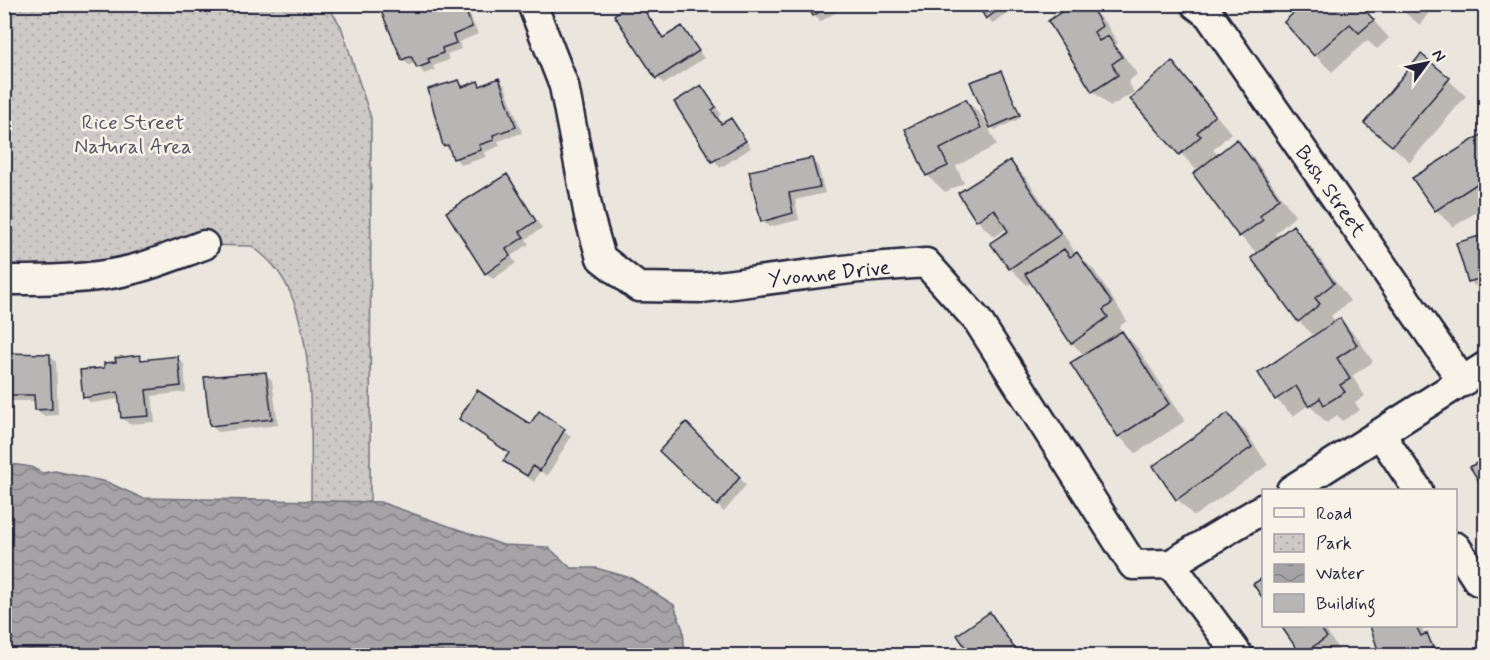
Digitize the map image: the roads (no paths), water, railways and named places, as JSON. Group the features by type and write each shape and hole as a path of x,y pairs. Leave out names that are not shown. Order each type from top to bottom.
{"street":[{"name":"Yvonne Drive","path":"532,4 564,86 589,216 602,258 638,287 702,288 859,268 926,263 978,321 1133,565 1171,564"},
{"name":"Bush Street","path":"1195,4 1209,15 1474,374"},
{"path":"4,280 65,279 112,274 149,265 204,245"},
{"path":"1293,489 1474,374"},
{"path":"1381,435 1417,489"},
{"path":"1239,656 1171,564 1262,509"},
{"path":"1457,550 1478,581"}],"water":[{"path":"4,463 31,467 42,473 55,471 107,482 142,498 380,502 503,545 548,547 571,568 596,568 631,578 674,605 683,630 685,655 5,655"}],"park label":[{"name":"Rice Street Natural Area","path":"133,134"}]}
